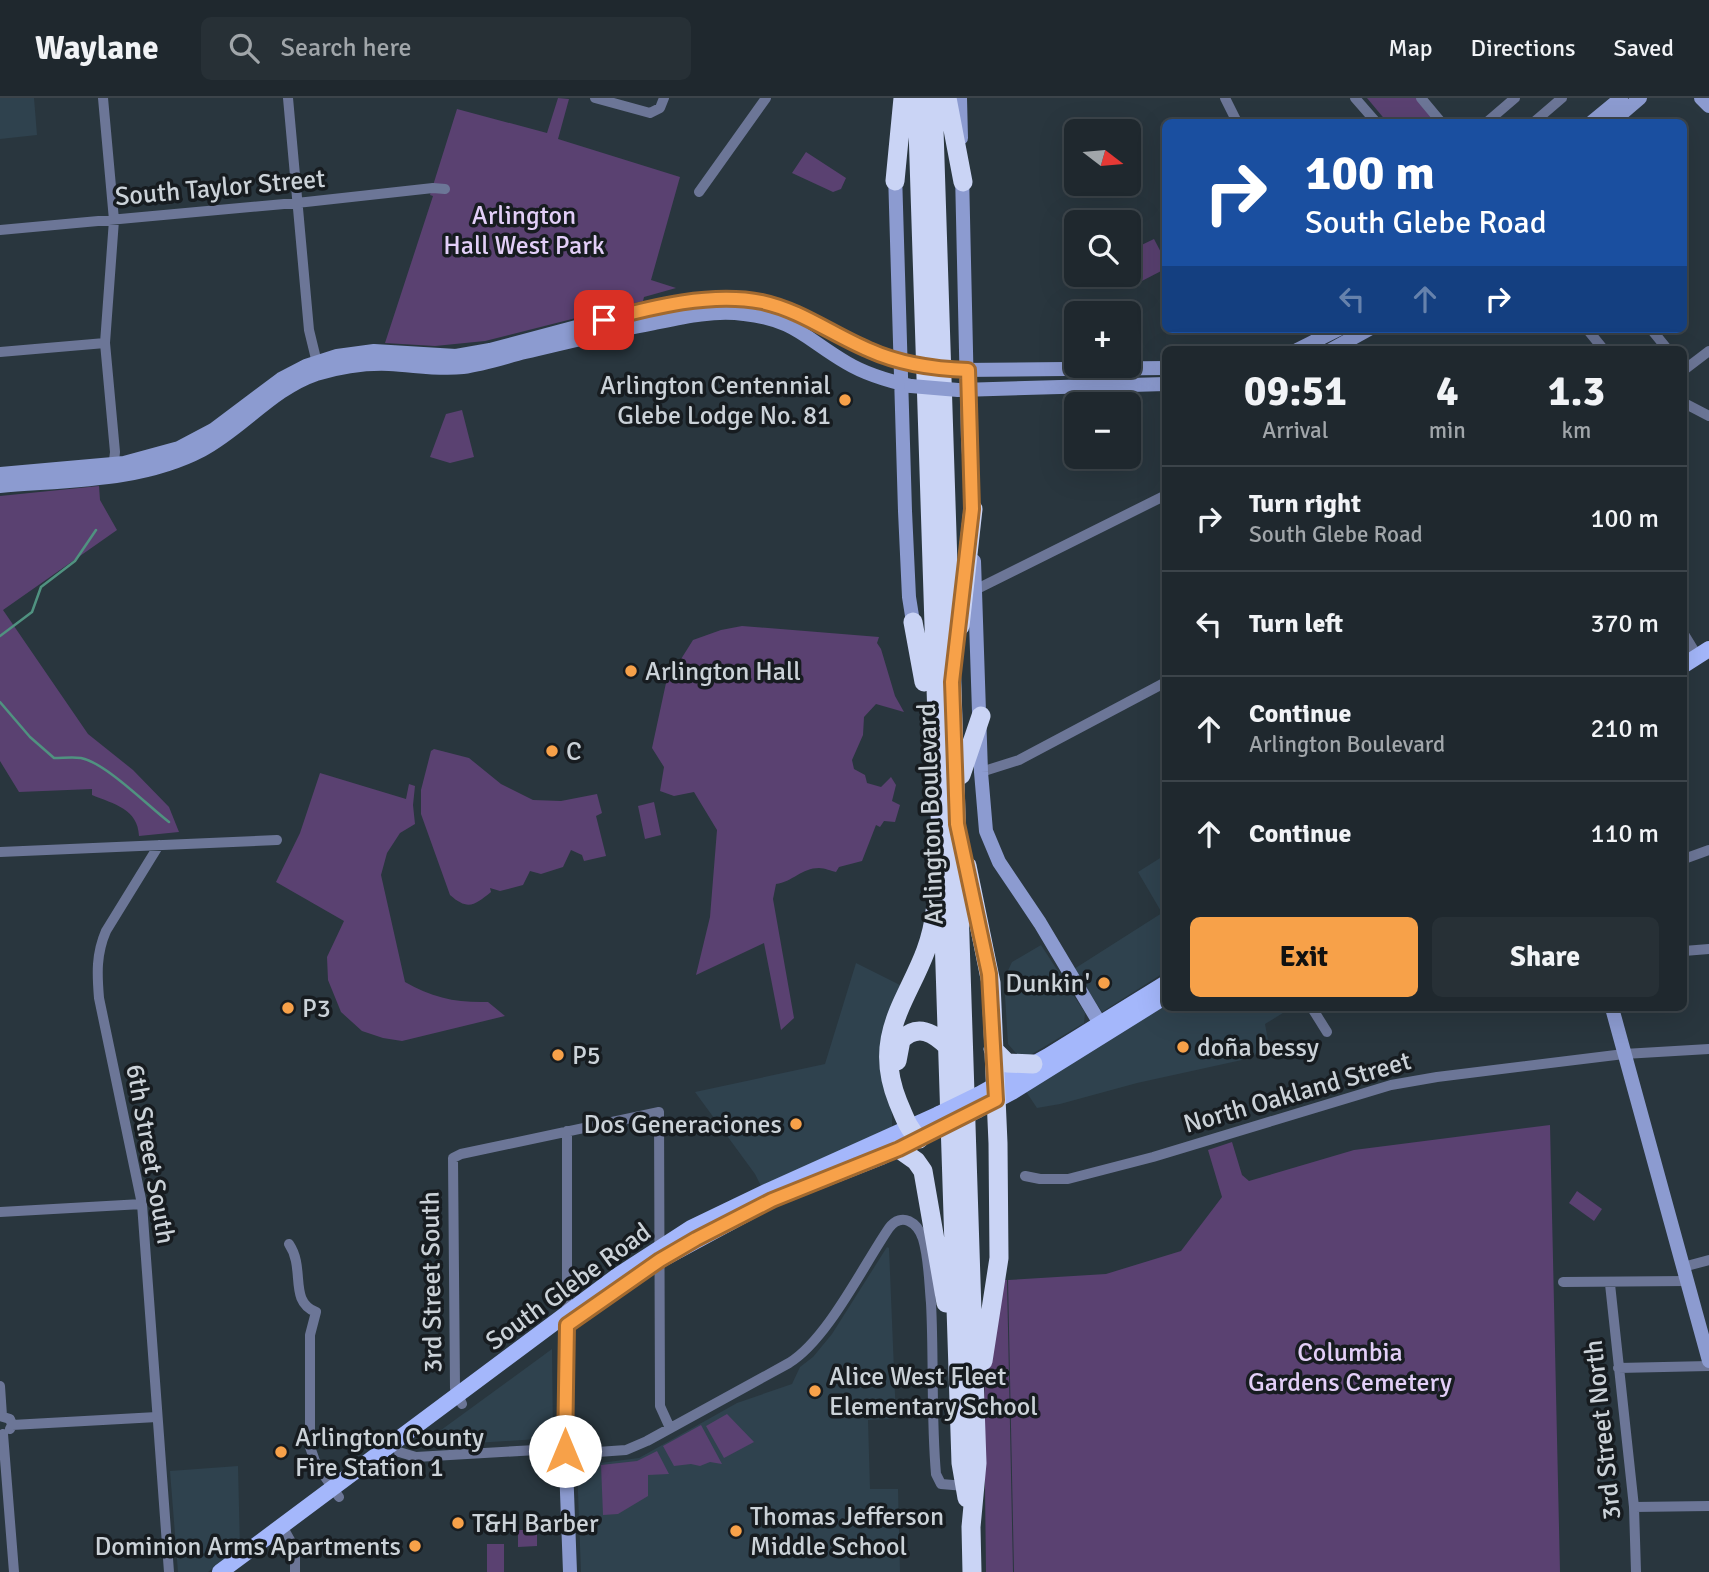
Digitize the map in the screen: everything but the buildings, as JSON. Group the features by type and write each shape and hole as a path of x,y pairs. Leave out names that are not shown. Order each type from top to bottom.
{"highway":[{"path":"895,181 903,98"},
{"name":"Arlington Boulevard","path":"917,98 937,765 949,829 975,1405 977,1463 971,1527 972,1572"},
{"name":"Arlington Boulevard","path":"933,98 956,789 949,829 948,1047 961,1463 971,1527"},
{"path":"947,98 963,182"},
{"path":"952,682 972,509"},
{"path":"913,622 923,675 931,754 937,765"},
{"path":"956,789 981,716"},
{"path":"949,829 989,974 993,1049 986,1098 999,1258 975,1405"},
{"path":"915,1131 891,1079 889,1042 896,1014 921,966 931,935 949,829"},
{"path":"915,1131 902,1086 897,1058 899,1044 911,1032 923,1031 936,1035 948,1047"},
{"path":"993,1049 1007,1063 1033,1065"},
{"path":"899,1149 916,1161 923,1171 958,1360"}],"main road":[{"path":"893,98 906,363 906,538 913,622"},
{"path":"960,98 963,182 962,370 972,509 984,814 992,847 1014,888 1040,923 1102,1029"},
{"path":"1596,119 1621,98"},
{"path":"1616,119 1640,98"},
{"path":"1701,98 1709,106"},
{"path":"0,486 113,470 157,455 197,439 230,418 270,386 374,351 456,356 490,350 625,314 718,298 749,300 778,306 867,350 906,363 962,370 1162,368"},
{"path":"318,368 379,363 429,368 463,367 635,327 710,313 740,313 770,317 797,328 825,350 856,368 906,385 963,390 1162,384"},
{"path":"1312,346 1343,338"},
{"path":"0,474 113,470"},
{"path":"1687,674 1700,660"},
{"path":"986,1098 1102,1029 1162,986"},
{"path":"986,1098 1033,1065 1162,998"},
{"path":"1613,1011 1709,1364"},
{"name":"South Glebe Road","path":"219,1572 284,1531 567,1319 660,1254 691,1228 847,1164 986,1098"},
{"name":"South Glebe Road","path":"847,1164 899,1149 915,1131"},
{"path":"567,1319 565,1451 570,1572"},
{"name":"South Glebe Road","path":"336,1493 399,1452 460,1400"},
{"name":"South Glebe Road","path":"237,1572 284,1531"}],"street":[{"path":"103,98 114,220 105,343 115,452 113,470"},
{"path":"288,98 309,330 318,368"},
{"path":"596,98 644,113 656,112 664,98"},
{"path":"699,192 766,98"},
{"path":"1225,98 1236,119"},
{"path":"1355,98 1373,119"},
{"path":"1421,98 1438,119"},
{"path":"1490,119 1515,98"},
{"path":"1538,119 1562,98"},
{"name":"South Taylor Street","path":"0,230 433,188 445,190"},
{"path":"0,352 105,343"},
{"path":"1687,368 1709,351"},
{"path":"1687,405 1709,416"},
{"path":"975,590 1162,497"},
{"path":"1687,639 1700,660"},
{"path":"981,772 1019,760 1162,684"},
{"path":"0,852 276,840"},
{"name":"6th Street South","path":"159,845 106,931 97,961 99,998 142,1204 169,1572"},
{"path":"1687,858 1709,850"},
{"path":"1687,951 1709,949"},
{"path":"1314,1011 1327,1032"},
{"name":"North Oakland Street","path":"1025,1175 1040,1179 1068,1179 1153,1157 1391,1085 1624,1054 1709,1049"},
{"path":"567,1319 567,1131 659,1112 660,1406 670,1429"},
{"name":"3rd Street South","path":"460,1400 455,1388 453,1158 567,1131"},
{"path":"0,1212 142,1204"},
{"path":"399,1452 416,1457 553,1449 583,1453 626,1450 670,1429 789,1363 808,1349 891,1225 898,1220 910,1221 918,1227 924,1242 932,1315 936,1474 941,1484 965,1486"},
{"path":"289,1244 297,1259 302,1302 306,1308 316,1312 310,1335 312,1457 336,1493"},
{"path":"1563,1282 1610,1283 1685,1274 1709,1260"},
{"name":"3rd Street North","path":"1610,1283 1634,1507 1636,1572"},
{"path":"1618,1368 1709,1364"},
{"path":"0,1386 1,1416 8,1417 12,1424"},
{"path":"12,1424 157,1418"},
{"path":"12,1424 8,1432 2,1434 14,1572"},
{"path":"1634,1507 1709,1506"},
{"path":"284,1531 295,1549 295,1572"}],"shaded area":[{"path":"0,98 34,98 37,135 0,139"},
{"path":"1162,857 1162,913 1138,872"},
{"path":"1162,913 1162,974 1102,1012 1074,969"},
{"path":"1041,945 1085,1013 1084,1023 1022,1060 1008,1044 1004,979 1012,962"},
{"path":"856,963 902,986 892,1127 761,1186 695,1092 825,1064"},
{"path":"1162,1007 1162,1011 1286,1011 1265,1024 1268,1040 1251,1058 1037,1108 1025,1090"},
{"path":"887,1247 896,1419 868,1420 870,1489 898,1489 900,1572 581,1572 577,1466 581,1462 593,1460 600,1463 639,1458 737,1403 792,1384 800,1367 813,1357 832,1334"},
{"path":"552,1349 553,1438 429,1446 426,1441"},
{"path":"238,1466 240,1548 208,1572 178,1572 170,1471"}],"green space":[{"name":"Arlington Hall West Park","path":"558,98 569,99 558,139 680,177 651,280 676,288 644,297 643,301 485,341 435,346 385,343 433,196 430,195 457,109 547,133"},
{"path":"1367,98 1419,98 1437,119 1384,119"},
{"path":"806,152 846,178 841,189 833,192 792,173"},
{"path":"1154,239 1162,254 1162,271 1141,281 1141,245"},
{"path":"462,410 474,457 450,463 430,457 446,414"},
{"path":"99,486 100,500 117,530 3,610 88,734 133,770 169,807 179,832 139,836 138,827 129,814 92,795 92,789 19,792 0,761 0,496"},
{"path":"742,626 879,637 877,643 895,696 904,712 876,704 864,717 863,735 852,760 854,769 865,775 867,783 881,787 891,777 896,785 892,801 900,805 895,822 884,821 880,827 876,825 862,861 839,867 836,872 813,869 776,884 773,899 794,1018 781,1030 764,943 696,975 710,917 717,830 694,792 674,796 660,791 664,767 652,748 666,683 693,640"},
{"path":"434,749 469,758 501,784 533,800 561,801 597,794 602,813 596,816 606,856 584,861 582,855 571,850 563,867 541,874 530,871 523,885 500,891 490,888 491,892 467,905 456,900 450,895 421,814 421,790 431,751"},
{"path":"320,773 406,799 409,784 415,786 415,824 400,833 387,853 381,875 405,982 445,998 488,1002 505,1016 402,1041 362,1031 341,1012 328,980 327,957 344,921 276,882 300,833"},
{"path":"654,802 661,835 645,839 638,806"},
{"name":"Columbia Gardens Cemetery","path":"1550,1125 1560,1572 1014,1572 1008,1280 1106,1274 1181,1251 1222,1197 1208,1150 1232,1142 1242,1175 1249,1181 1354,1150"},
{"path":"1577,1191 1602,1209 1594,1221 1569,1203"},
{"path":"999,1280 1007,1280 1013,1572 986,1572 984,1401 986,1365"},
{"path":"727,1414 754,1442 724,1458 706,1426"},
{"path":"701,1425 722,1464 710,1462 700,1466 674,1466 663,1446"},
{"path":"657,1451 669,1474 648,1475 648,1496 618,1514 603,1515 601,1465 637,1461"},
{"path":"518,1530 537,1530 537,1546 518,1547"},
{"path":"487,1544 504,1544 504,1572 487,1572"}],"waterway":[{"path":"0,636 32,612 41,587 75,561 96,530"},
{"path":"0,702 30,737 54,758 81,758 102,768 169,822"}],"place":[{"name":"Arlington Centennial Glebe Lodge No. 81","path":"845,400"},
{"name":"Arlington Hall","path":"631,671"},
{"name":"C","path":"552,751"},
{"name":"Dunkin'","path":"1104,983"},
{"name":"P3","path":"288,1008"},
{"name":"doña bessy","path":"1183,1047"},
{"name":"P5","path":"558,1055"},
{"name":"Dos Generaciones","path":"796,1124"},
{"name":"Alice West Fleet Elementary School","path":"815,1391"},
{"name":"Arlington County Fire Station 1","path":"281,1452"},
{"name":"T&H Barber","path":"458,1523"},
{"name":"Thomas Jefferson Middle School","path":"736,1531"},
{"name":"Dominion Arms Apartments","path":"415,1546"}],"route":[{"path":"565,1451 567,1325 660,1260 696,1239 772,1200 899,1149 996,1100 989,974 957,824 952,682 972,509 968,370 901,362 867,350 778,306 749,300 718,298 604,320"}]}
